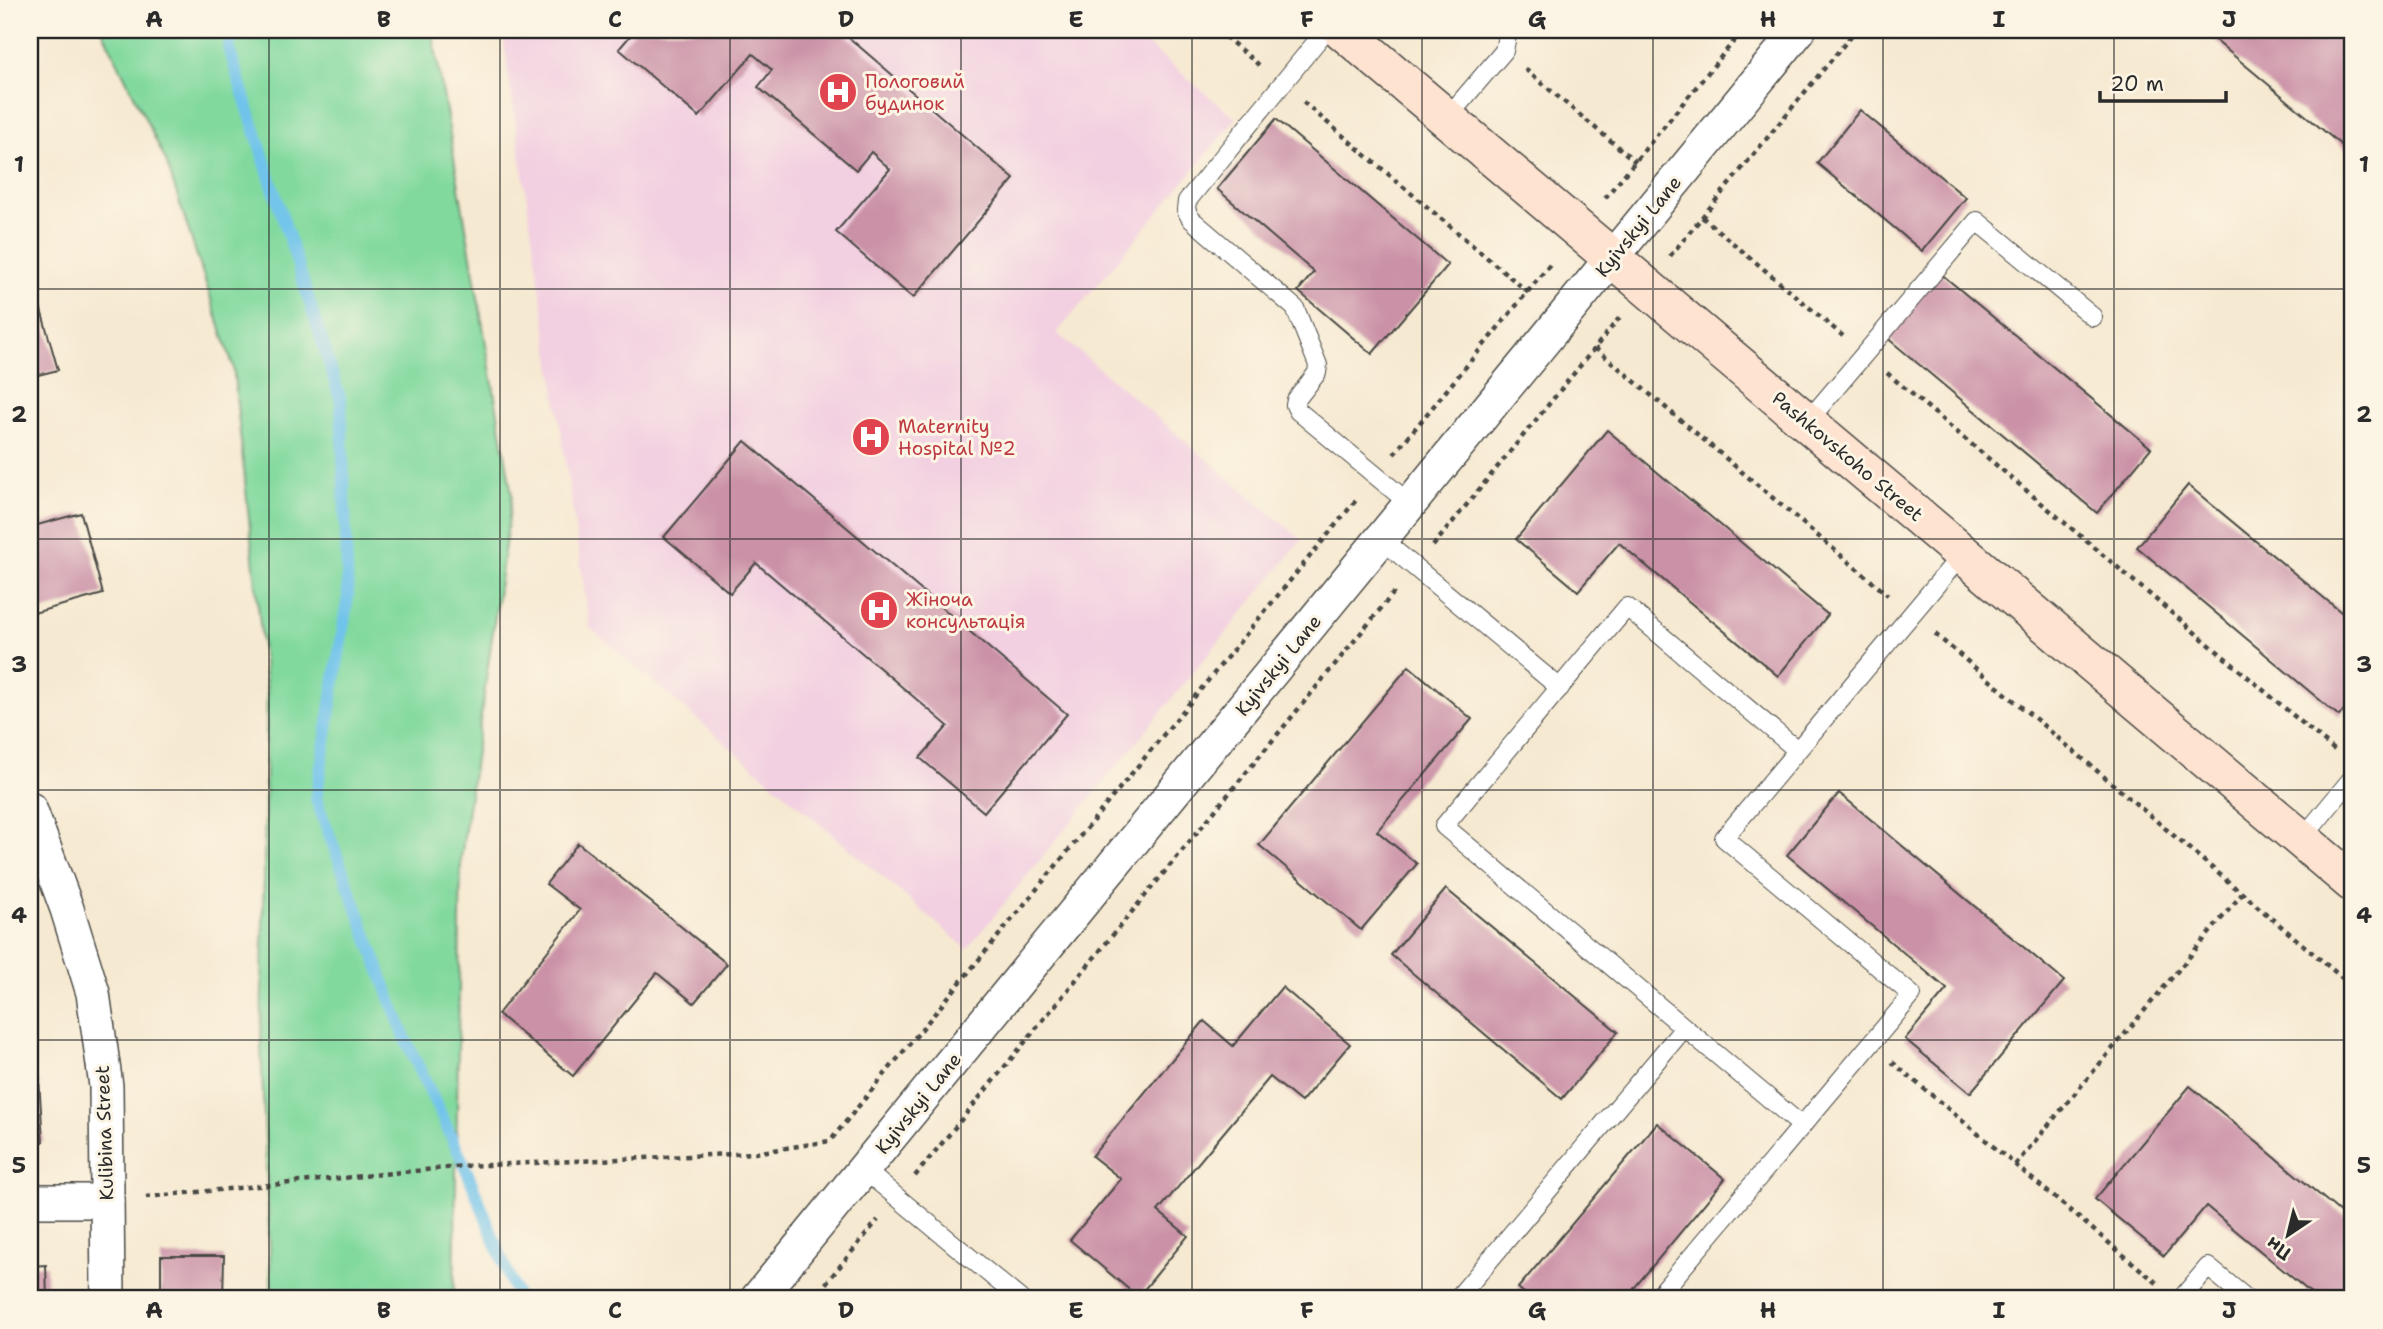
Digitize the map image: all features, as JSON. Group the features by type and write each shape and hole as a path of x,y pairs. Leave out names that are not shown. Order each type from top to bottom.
{"street":[{"name":"Pashkovskoho Street","path":"1342,30 2353,883"},
{"name":"Kyivskyi Lane","path":"757,1299 1800,30"},
{"name":"Kulibina Street","path":"30,809 67,909 93,993 106,1086 108,1299"},
{"path":"30,1201 107,1201"}],"lane":[{"path":"1326,30 1187,201 1186,210 1191,219 1295,308 1318,365 1317,373 1296,400 1298,411 1410,504"},
{"path":"1447,118 1504,51 1508,30"},
{"path":"1807,422 1977,221 2094,317"},
{"path":"1381,539 1560,688"},
{"path":"1656,1299 1912,995 1724,838 1963,553"},
{"path":"1797,750 1627,607 1444,826 1802,1126"},
{"path":"2302,839 2353,777"},
{"path":"1457,1299 1684,1028"},
{"path":"863,1169 1020,1299"},
{"path":"2173,1295 2208,1267 2247,1299"}],"path":[{"path":"1216,30 2353,987"},
{"path":"107,1201 466,1166 755,1153 830,1141 1743,30"},
{"path":"813,1299 1856,30"},
{"path":"1504,51 2343,757"},
{"path":"2015,1165 2242,894"},
{"path":"1871,1043 2173,1295"}],"shaded area":[{"name":"Maternity Hospital №2","path":"502,30 1130,30 1236,119 1057,333 1302,540 967,949 590,628"}],"green space":[{"path":"102,30 432,30 512,495 461,858 454,1299 272,1299 261,1046 267,691 233,366 166,161"}],"building":[{"path":"635,30 840,30 1014,179 913,298 836,232 890,169 871,152 856,170 758,87 772,70 753,54 699,117 619,49"},
{"path":"2203,30 2340,30 2353,41 2353,155"},
{"path":"1860,110 1966,198 1922,251 1817,163"},
{"path":"1276,119 1448,265 1372,354 1298,291 1314,272 1217,189"},
{"path":"30,271 58,370 30,377"},
{"path":"1940,273 2151,448 2097,513 1886,337"},
{"path":"1607,430 1828,615 1778,676 1619,543 1578,591 1516,539"},
{"path":"745,441 1067,714 984,812 920,758 948,726 756,563 730,593 664,537"},
{"path":"2188,485 2353,622 2353,699 2339,716 2137,547"},
{"path":"81,513 103,594 30,614 30,527"},
{"path":"1409,666 1472,719 1377,831 1417,864 1361,930 1259,845"},
{"path":"1839,793 2064,981 1970,1093 1905,1039 1947,989 1787,855"},
{"path":"578,843 727,964 694,1003 657,973 573,1076 498,1014 580,910 546,884"},
{"path":"1446,889 1618,1032 1562,1099 1391,955"},
{"path":"1282,987 1350,1044 1301,1102 1270,1077 1158,1211 1188,1236 1138,1297 1070,1240 1121,1179 1092,1156 1204,1021 1233,1046"},
{"path":"30,1080 39,1080 43,1142 30,1143"},
{"path":"2190,1086 2353,1223 2353,1299 2318,1299 2206,1206 2164,1256 2095,1199"},
{"path":"1657,1123 1725,1179 1625,1299 1531,1299 1518,1288"},
{"path":"161,1256 224,1256 223,1299 161,1299"},
{"path":"46,1265 47,1299 30,1299 30,1266"}],"waterway":[{"path":"232,30 229,49 341,401 348,596 316,799 405,1038 465,1166 516,1294 513,1299"}],"place":[{"name":"Пологовий будинок","path":"838,92"},
{"name":"Maternity Hospital №2","path":"871,437"},
{"name":"Жіноча консультація","path":"879,610"}]}
